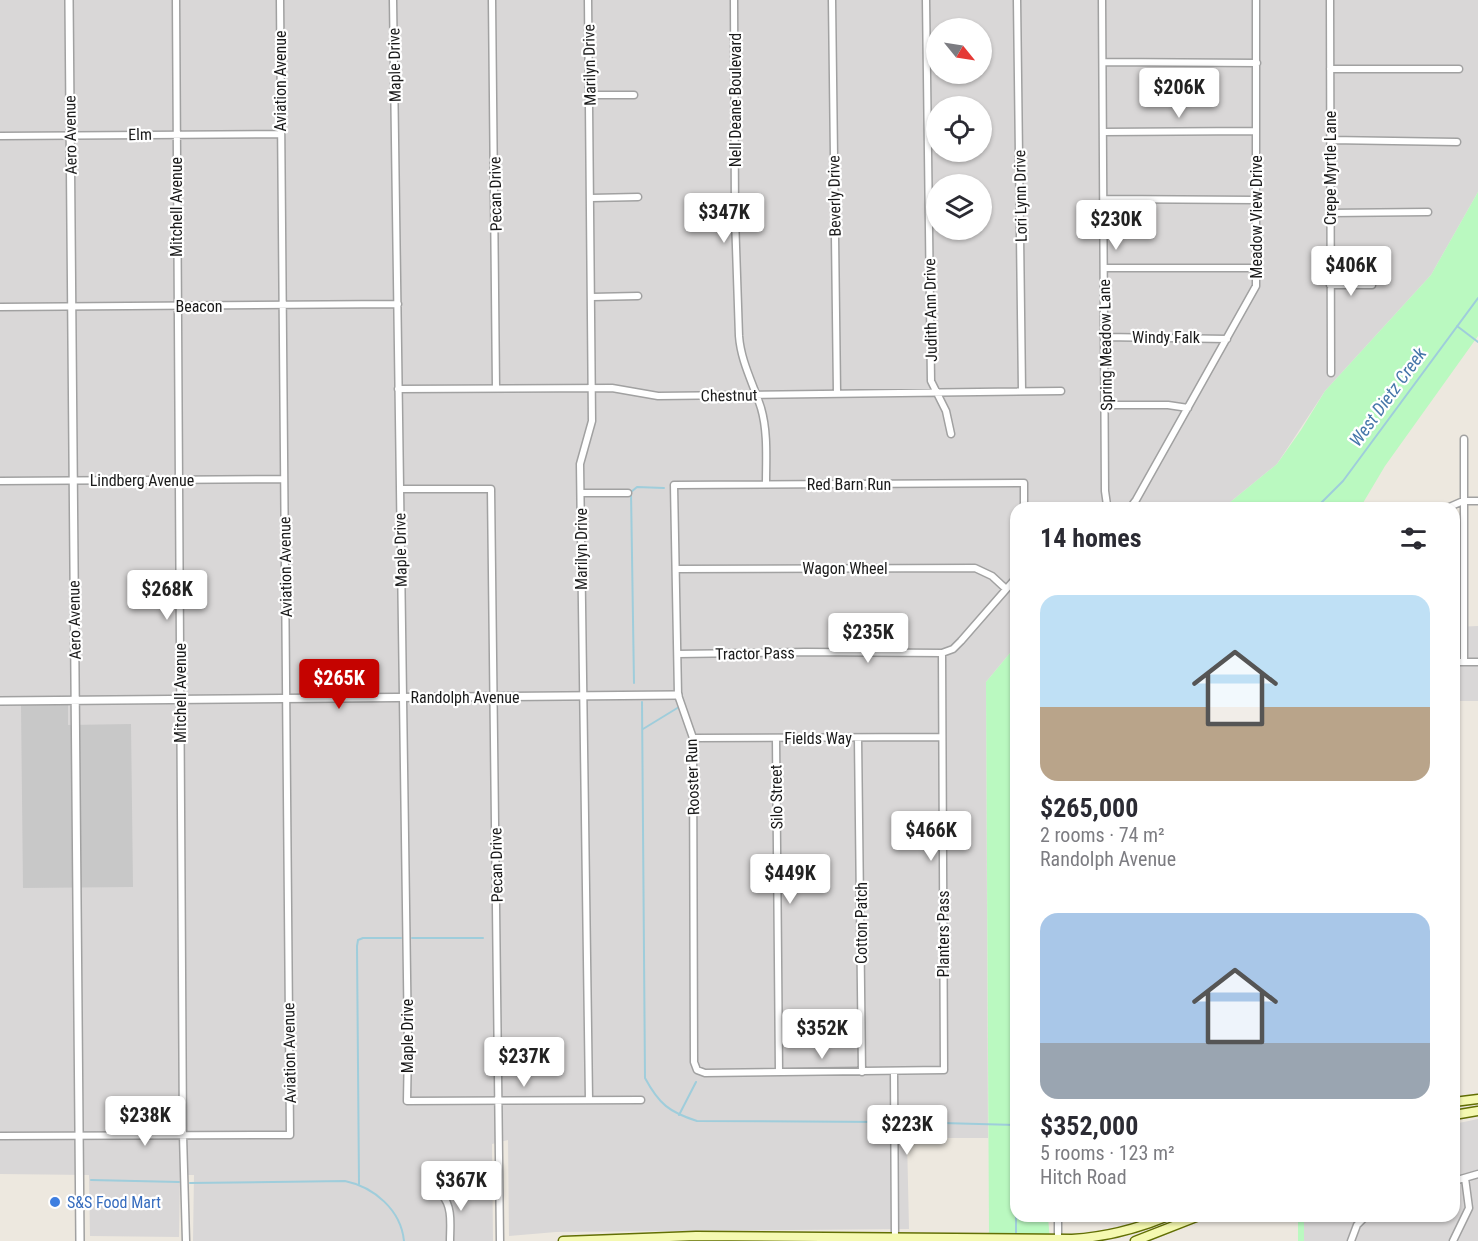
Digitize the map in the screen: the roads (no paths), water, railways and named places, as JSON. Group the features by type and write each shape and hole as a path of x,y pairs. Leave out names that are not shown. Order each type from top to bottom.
{"main road":[{"path":"1460,1101 1478,1099"},
{"path":"1460,1114 1478,1111"},
{"path":"563,1241 696,1238 1058,1240 1124,1232 1152,1222"},
{"path":"1135,1241 1185,1222"}],"street":[{"name":"Aero Avenue","path":"69,0 80,1241"},
{"name":"Mitchell Avenue","path":"176,0 176,307 183,1135 186,1241"},
{"name":"Aviation Avenue","path":"183,1135 290,1135 280,0"},
{"name":"Maple Drive","path":"393,0 407,1101 497,1100"},
{"name":"Pecan Drive","path":"492,0 496,388"},
{"name":"Marilyn Drive","path":"588,0 592,421 580,464 589,1100"},
{"name":"Nell Deane Boulevard","path":"734,0 735,217 740,353 761,409 765,431 766,484"},
{"name":"Beverly Drive","path":"832,0 837,393"},
{"name":"Judith Ann Drive","path":"926,0 931,381 946,411 951,434"},
{"name":"Lori Lynn Drive","path":"1017,0 1022,391"},
{"name":"Spring Meadow Lane","path":"1102,0 1107,502"},
{"name":"Meadow View Drive","path":"1134,502 1256,286 1256,0"},
{"name":"Crepe Myrtle Lane","path":"1330,0 1331,372"},
{"path":"1103,63 1257,63"},
{"path":"1330,69 1459,69"},
{"path":"589,95 634,95"},
{"path":"1103,132 1256,131"},
{"name":"Elm","path":"0,136 280,134"},
{"path":"1330,140 1457,142"},
{"path":"591,198 638,197"},
{"path":"1104,200 1256,200"},
{"path":"1330,213 1428,212"},
{"path":"1104,268 1256,268"},
{"path":"1330,285 1372,285"},
{"path":"591,297 638,296"},
{"name":"Beacon","path":"0,307 398,304"},
{"name":"Windy Falk","path":"1105,337 1227,339"},
{"name":"Chestnut","path":"398,389 619,388 658,396 1061,391"},
{"path":"1106,405 1168,405 1188,408"},
{"path":"1464,439 1464,662"},
{"name":"Lindberg Avenue","path":"0,481 284,479"},
{"name":"Red Barn Run","path":"674,484 1024,483 1024,502"},
{"name":"Rooster Run","path":"674,484 678,695 693,738 694,1062 697,1070 705,1073 779,1072"},
{"name":"Pecan Drive","path":"399,489 491,489 500,1241"},
{"path":"581,493 628,493"},
{"path":"1460,502 1478,501"},
{"name":"Wagon Wheel","path":"676,569 975,568 992,576 1006,589"},
{"path":"942,653 952,649 961,641 1010,585"},
{"name":"Tractor Pass","path":"678,654 942,653"},
{"name":"Planters Pass","path":"894,1072 944,1070 942,653"},
{"path":"1460,662 1478,662"},
{"name":"Randolph Avenue","path":"0,700 678,695"},
{"name":"Fields Way","path":"693,738 942,737"},
{"name":"Silo Street","path":"776,738 779,1072"},
{"name":"Cotton Patch","path":"858,738 862,1072"},
{"path":"779,1072 894,1072 895,1239"},
{"path":"497,1100 641,1100"},
{"path":"0,1136 183,1135"},
{"path":"1460,1179 1478,1174"},
{"path":"1453,1241 1469,1208 1465,1178"},
{"path":"442,1195 447,1200 449,1210 450,1241"},
{"path":"1058,1222 1058,1240"},
{"path":"1351,1241 1356,1225 1359,1222"}],"waterway":[{"name":"West Dietz Creek","path":"1322,502 1343,481 1478,298"},
{"path":"1457,326 1478,342"},
{"path":"634,683 631,492 637,487 664,488"},
{"path":"642,702 645,1078 650,1087 666,1106 697,1121 884,1122"},
{"path":"643,729 679,707"},
{"path":"359,1184 358,940 401,938"},
{"path":"412,938 483,938"},
{"path":"679,1115 696,1082"},
{"path":"905,1122 1010,1125"},
{"path":"91,1180 179,1182"},
{"path":"190,1183 345,1181 376,1194 392,1210 398,1219 404,1241"},
{"name":"West Dietz Creek","path":"1016,1222 1016,1235"}],"place":[{"name":"S&S Food Mart","path":"55,1202"}]}
